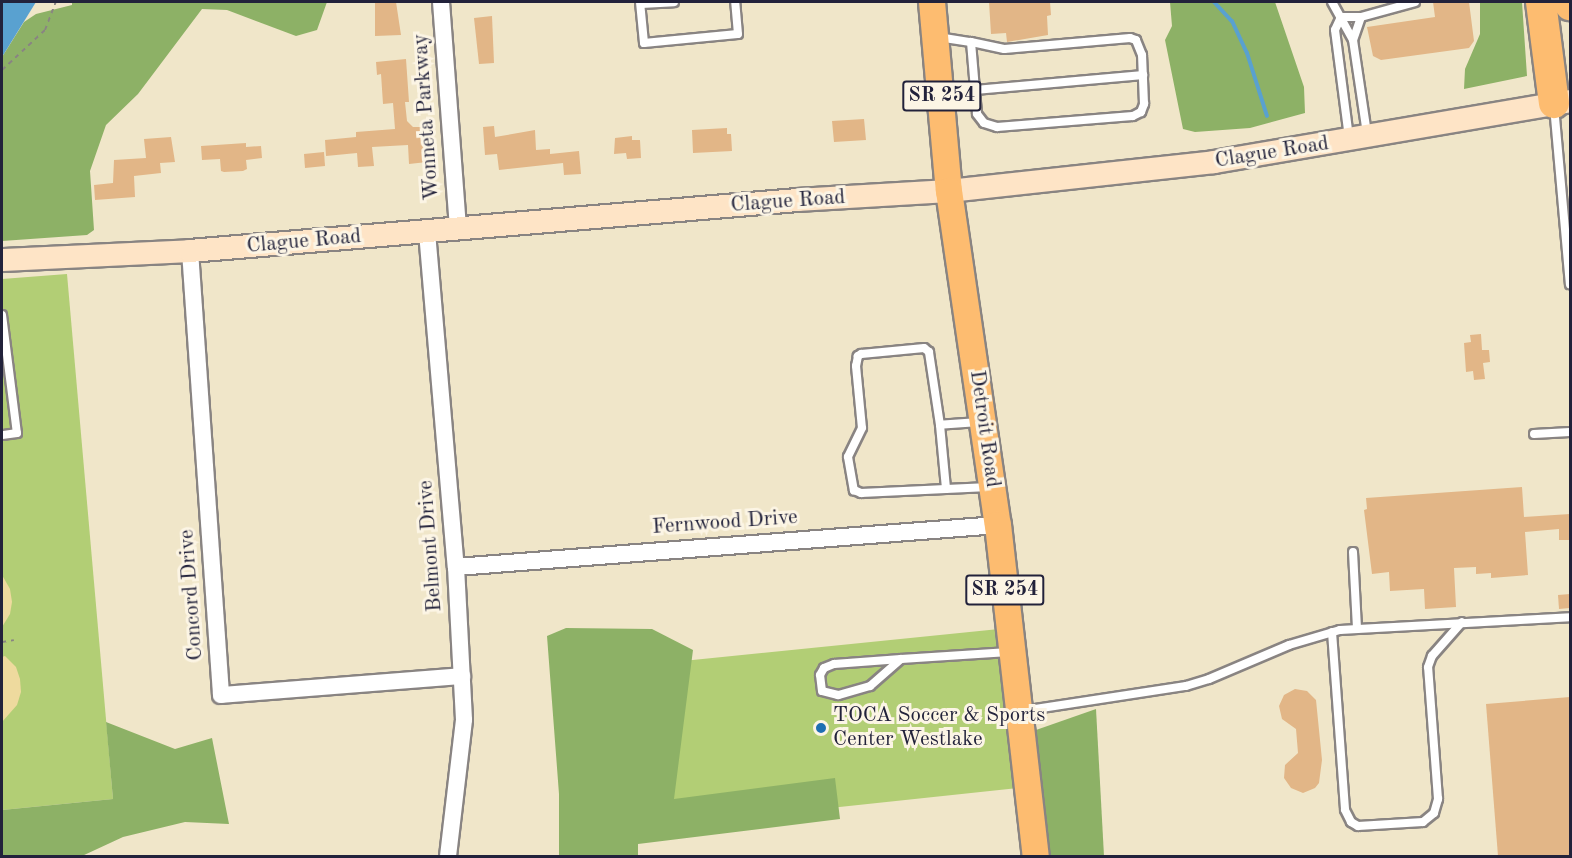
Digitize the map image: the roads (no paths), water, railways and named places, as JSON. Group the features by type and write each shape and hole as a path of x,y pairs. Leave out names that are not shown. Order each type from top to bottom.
{"highway":[{"path":"1541,2 1562,102"}],"main road":[{"name":"Detroit Road","path":"932,2 949,192 998,525 1036,856"},
{"name":"Clague Road","path":"2,260 190,251 796,200 949,192 1214,162 1358,139 1562,102"}],"street":[{"name":"Wonneta Parkway","path":"441,2 458,229"},
{"name":"Belmont Drive","path":"427,232 456,567 464,720 448,856"},
{"name":"Concord Drive","path":"190,251 221,695 462,676"},
{"name":"Fernwood Drive","path":"456,567 998,525"}],"lane":[{"path":"674,2 640,3 644,43 738,34 735,2"},
{"path":"1332,2 1353,40"},
{"path":"1373,2 1378,12"},
{"path":"1341,17 1361,18 1414,2"},
{"path":"1341,17 1335,30 1358,139"},
{"path":"1358,139 1353,40 1361,18"},
{"path":"935,37 971,42 1004,49 1130,38 1139,43 1144,104 1141,112 1134,116 1037,125 997,127 984,123 977,114 971,42"},
{"path":"975,90 1143,75"},
{"path":"1562,102 1570,284"},
{"path":"2,315 17,433 2,435"},
{"path":"946,489 932,357 924,348 861,354 856,366 862,428 848,457 854,490 861,493 992,487"},
{"path":"940,425 983,421"},
{"path":"1533,434 1570,432"},
{"path":"1353,552 1357,629"},
{"path":"1019,711 1186,686 1209,679 1289,645 1332,632 1462,622 1570,617"},
{"path":"1332,632 1345,810 1351,822 1358,826 1423,822 1434,813 1438,799 1428,667 1432,656 1462,622"},
{"path":"901,659 870,686 838,694 822,691 820,675 824,668 834,664 901,659 1012,652"}],"water":[{"path":"2,2 36,2 2,57"}],"waterway":[{"path":"1214,2 1232,21 1247,53 1267,116"}],"place":[{"name":"TOCA Soccer & Sports Center Westlake","path":"821,728"}]}
